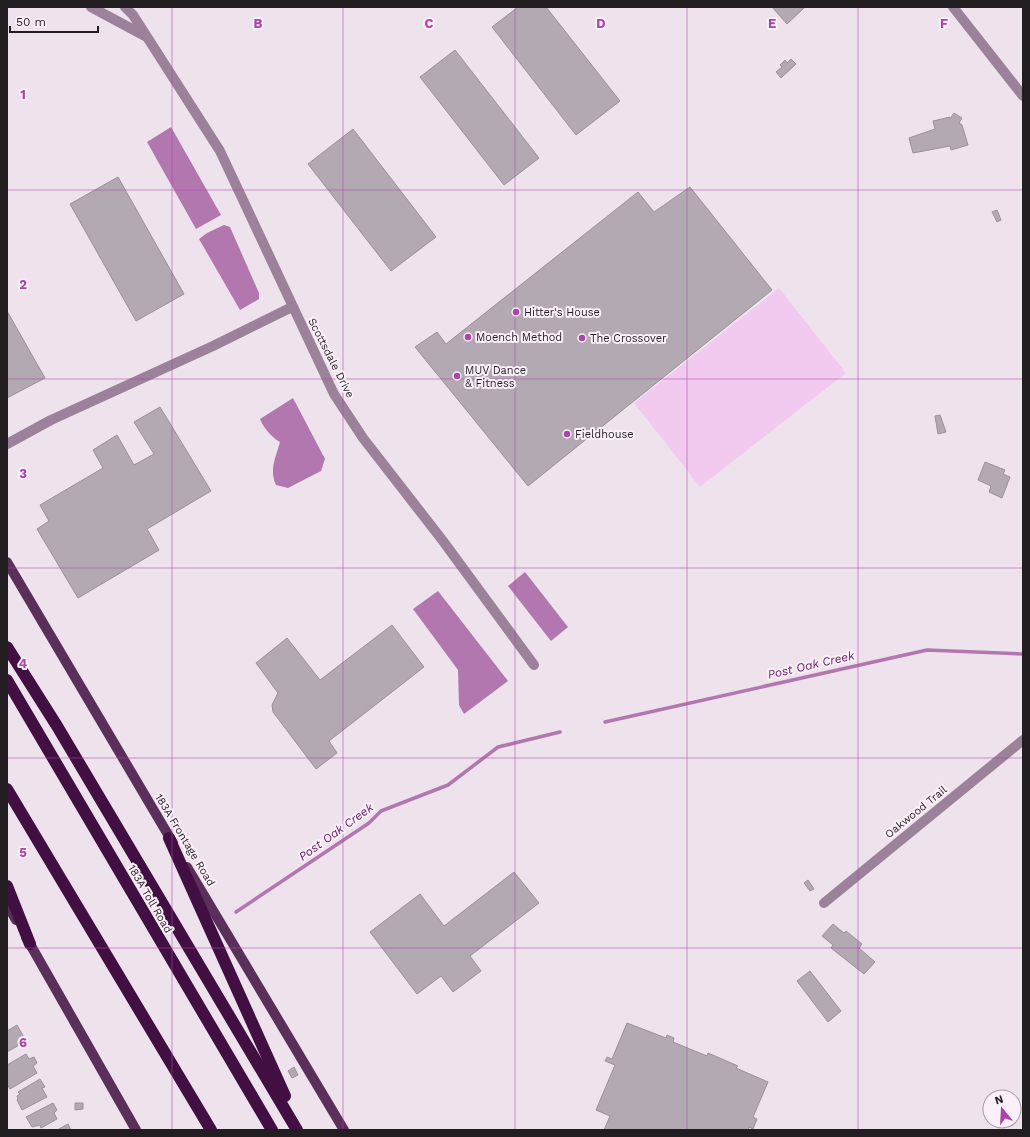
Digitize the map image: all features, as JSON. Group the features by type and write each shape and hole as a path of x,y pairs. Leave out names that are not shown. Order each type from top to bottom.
{"highway":[{"path":"7,647 61,733 214,992 299,1130"},
{"name":"183A Toll Road","path":"7,680 272,1130"},
{"path":"7,789 211,1130"},
{"path":"169,838 299,1130"},
{"path":"7,886 30,944"}],"main road":[{"name":"183A Frontage Road","path":"7,562 169,838 344,1130"},
{"path":"7,904 136,1130"}],"street":[{"name":"Scottsdale Drive","path":"91,7 146,37"},
{"name":"Scottsdale Drive","path":"125,7 133,15 220,151 334,394 359,432 443,541 534,665"},
{"path":"953,7 1023,96"},
{"path":"7,444 51,420 213,346 292,307"},
{"name":"Oakwood Trail","path":"824,903 1023,740"}],"shaded area":[{"path":"171,127 221,215 196,229 147,142"},
{"path":"224,225 230,227 259,293 259,299 240,310 199,239 207,233"},
{"path":"779,288 846,373 700,487 634,403"},
{"path":"293,398 325,459 321,471 288,488 276,485 273,468 280,442 268,432 260,419"},
{"path":"525,572 568,627 551,641 508,586"},
{"path":"438,591 508,681 464,714 459,705 458,670 413,609"}],"building":[{"path":"518,7 546,7 620,101 576,135 492,27"},
{"path":"772,7 803,7 804,8 787,24"},
{"path":"455,50 539,158 504,185 420,77"},
{"path":"791,59 796,64 781,78 776,72 782,67 780,65 785,60 787,63"},
{"path":"954,113 962,118 959,123 962,125 968,145 951,150 950,146 913,153 909,138 935,129 933,121 950,117 950,119"},
{"path":"353,129 436,237 391,271 308,164"},
{"path":"118,177 184,294 136,321 70,204"},
{"name":"The Crossover","path":"690,187 772,290 528,486 415,347 437,332 446,344 638,192 654,212"},
{"path":"997,210 1001,220 997,222 992,212"},
{"path":"7,311 45,378 7,398"},
{"path":"160,407 211,491 147,529 159,550 78,598 37,529 49,521 40,505 103,468 93,450 117,435 134,465 154,454 134,422"},
{"path":"940,415 946,432 938,434 935,416"},
{"path":"985,462 1005,470 1003,474 1010,477 1002,498 989,492 991,486 978,480"},
{"path":"392,625 424,667 329,741 337,753 316,769 273,712 272,705 278,693 256,663 287,638 320,680"},
{"path":"514,872 539,903 470,956 481,971 453,992 441,976 417,994 370,932 420,894 444,926"},
{"path":"808,880 814,889 810,891 804,883"},
{"path":"833,924 844,933 846,931 862,944 859,948 875,962 864,974 831,948 833,945 822,936"},
{"path":"810,971 841,1011 828,1022 797,981"},
{"path":"627,1023 666,1038 667,1035 674,1038 673,1042 707,1056 708,1053 738,1066 736,1068 768,1082 753,1117 757,1119 753,1129 749,1127 748,1130 604,1130 610,1116 596,1110 615,1065 605,1061 607,1057 612,1059"},
{"path":"17,1025 26,1041 7,1052 7,1031"},
{"path":"26,1054 29,1059 34,1057 37,1063 33,1066 37,1073 10,1089 7,1084 7,1065"},
{"path":"294,1067 298,1075 292,1078 288,1071"},
{"path":"40,1079 45,1087 42,1088 47,1097 22,1110 17,1100 17,1096 20,1094 18,1092"},
{"path":"53,1103 57,1110 54,1113 57,1119 41,1128 40,1125 32,1127 26,1117"},
{"path":"75,1103 83,1103 83,1109 75,1110"},
{"path":"68,1124 71,1130 57,1130"}],"waterway":[{"name":"Post Oak Creek","path":"605,722 927,650 1023,654"},
{"name":"Post Oak Creek","path":"236,912 369,823 381,811 448,785 498,747 560,732"}],"place":[{"name":"Hitter's House","path":"516,312"},
{"name":"Moench Method","path":"468,337"},
{"name":"The Crossover","path":"582,338"},
{"name":"MUV Dance & Fitness","path":"457,376"},
{"name":"Fieldhouse","path":"567,434"}]}
